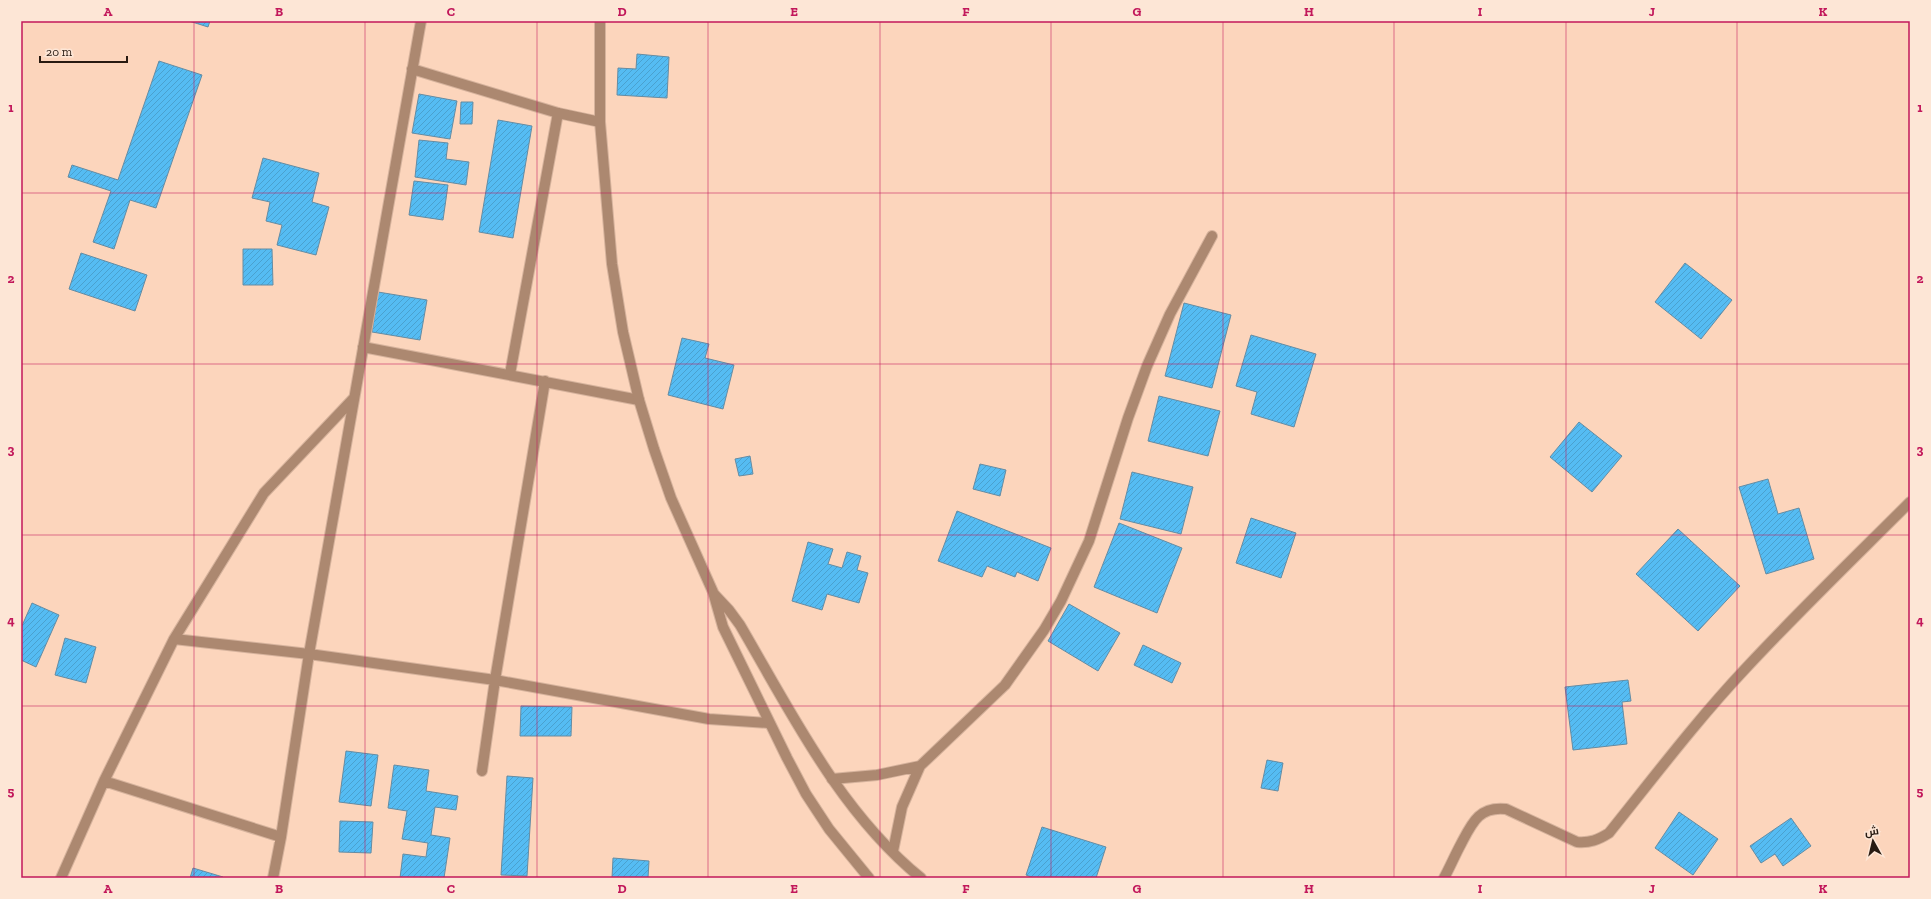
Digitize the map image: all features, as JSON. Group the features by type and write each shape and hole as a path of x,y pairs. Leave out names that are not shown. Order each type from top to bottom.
{"street":[{"path":"272,878 281,837 308,654 421,21"},
{"path":"600,21 600,122 612,264 623,332 639,400 671,498 713,592 723,627 769,723 806,794 829,829 869,878"},
{"path":"412,69 558,113 600,122"},
{"path":"510,374 558,113"},
{"path":"893,851 896,828 902,807 920,766 1005,685 1044,630 1061,601 1089,541 1128,418 1147,366 1170,314 1212,236"},
{"path":"363,347 510,374 639,400"},
{"path":"482,771 495,680 545,381"},
{"path":"61,878 104,782 174,639 264,493 354,398"},
{"path":"1444,878 1472,822 1488,811 1497,808 1506,809 1577,842 1588,843 1600,840 1609,833 1667,759 1745,668 1794,617 1910,502"},
{"path":"713,592 736,618 832,779 851,804 893,851 921,878"},
{"path":"174,639 308,654 495,680 709,719 769,723"},
{"path":"832,779 877,775 920,766"},
{"path":"104,782 281,837"}],"building":[{"path":"189,21 210,21 208,27"},
{"path":"637,54 669,57 667,98 617,95 618,68 636,69"},
{"path":"159,61 202,75 156,208 130,200 114,249 93,242 111,191 68,177 72,165 118,180"},
{"path":"419,94 457,101 450,139 412,133"},
{"path":"461,102 473,102 472,124 460,124"},
{"path":"498,120 532,126 513,238 479,232"},
{"path":"419,140 448,143 446,159 469,162 466,185 415,177"},
{"path":"263,158 319,173 312,202 329,207 316,255 277,245 282,225 266,221 270,202 252,198"},
{"path":"414,181 448,185 443,220 409,215"},
{"path":"243,249 272,249 273,285 243,285"},
{"path":"81,253 147,275 135,311 69,289"},
{"path":"1685,263 1732,300 1701,339 1655,302"},
{"path":"378,292 427,300 420,340 372,332"},
{"path":"1184,303 1231,315 1212,388 1165,376"},
{"path":"1251,335 1316,354 1294,427 1251,414 1257,392 1236,386"},
{"path":"682,338 709,344 705,358 734,365 723,409 668,395"},
{"path":"1159,396 1220,411 1208,456 1148,441"},
{"path":"1579,422 1622,456 1592,492 1550,457"},
{"path":"750,456 753,474 739,476 735,459"},
{"path":"980,464 1006,470 1000,496 973,489"},
{"path":"1132,472 1193,487 1181,534 1120,519"},
{"path":"1768,479 1778,514 1799,508 1814,559 1766,574 1739,487"},
{"path":"957,511 1051,548 1038,581 1017,572 1015,577 987,566 982,577 938,561"},
{"path":"1251,518 1296,533 1281,578 1236,563"},
{"path":"1119,523 1182,548 1157,613 1094,587"},
{"path":"1678,529 1740,586 1698,631 1636,574"},
{"path":"808,542 833,549 828,564 842,568 847,552 861,556 857,570 868,573 859,603 827,594 822,610 792,601"},
{"path":"32,603 59,615 36,667 21,660 21,628"},
{"path":"1069,604 1120,633 1098,671 1048,641"},
{"path":"65,638 96,647 86,683 55,675"},
{"path":"1143,645 1181,663 1172,683 1134,665"},
{"path":"1628,680 1631,701 1622,702 1627,744 1573,750 1565,687"},
{"path":"521,706 572,707 571,736 520,736"},
{"path":"346,751 378,755 371,806 339,802"},
{"path":"1267,760 1283,763 1278,791 1261,788"},
{"path":"394,765 429,770 426,791 458,796 456,810 435,807 431,835 450,838 444,878 400,878 403,854 426,857 428,843 402,839 407,811 388,808"},
{"path":"507,776 533,778 527,876 501,875"},
{"path":"1679,812 1718,839 1693,875 1655,848"},
{"path":"1791,818 1811,846 1783,866 1775,854 1761,863 1750,846"},
{"path":"340,821 373,822 371,853 339,852"},
{"path":"1042,827 1106,847 1096,878 1034,878 1026,875"},
{"path":"613,858 649,861 648,878 612,878"},
{"path":"193,868 223,877 223,878 190,878"}]}
